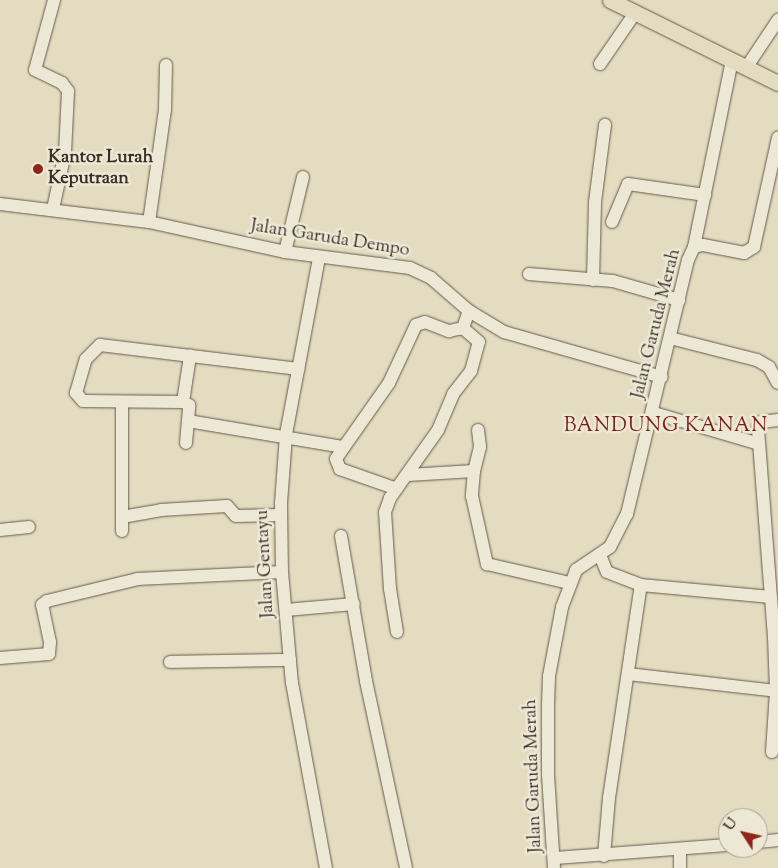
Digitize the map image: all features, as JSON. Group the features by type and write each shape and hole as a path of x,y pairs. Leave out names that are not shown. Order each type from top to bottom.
{"main road":[{"path":"610,0 778,83"}],"street":[{"path":"53,209 65,153 68,91 62,83 35,70 54,0"},
{"path":"600,64 635,12"},
{"path":"746,68 778,20"},
{"name":"Jalan Garuda Merah","path":"554,863 548,775 549,676 569,583 581,564 600,555 616,539 627,514 654,413 679,300 694,247 732,61"},
{"path":"148,222 165,109 166,64"},
{"path":"593,280 595,202 605,125"},
{"path":"694,247 703,245 744,253 754,248 778,138"},
{"path":"285,252 303,177"},
{"path":"612,222 628,184 705,195"},
{"name":"Jalan Garuda Dempo","path":"0,204 148,222 319,258 410,268 431,278 469,311 521,338 662,377"},
{"name":"Jalan Gentayu","path":"319,258 286,435 281,516 282,572 290,660 302,749 326,868"},
{"path":"529,274 613,282 679,300"},
{"path":"463,328 469,311"},
{"path":"397,489 340,469 336,459 389,383 416,325 425,322 449,331 463,328"},
{"path":"398,632 384,520 387,505 440,425 453,394 471,371 479,342 463,328"},
{"path":"670,338 757,360 769,367 778,383"},
{"path":"186,444 189,405 183,402 122,402 79,399 76,393 86,359 94,347 100,345 298,369"},
{"path":"183,402 190,356"},
{"path":"122,402 122,531"},
{"path":"654,413 759,444"},
{"path":"772,752 777,691 758,426 761,422 778,420"},
{"path":"188,422 286,435 344,447"},
{"path":"478,430 480,447 474,471 476,522 487,564 569,583"},
{"path":"408,475 474,471"},
{"path":"122,517 161,510 227,506 236,516 281,516"},
{"path":"0,530 29,527"},
{"path":"341,536 366,681 406,868"},
{"path":"600,555 607,572 642,585 770,597"},
{"path":"0,658 49,654 50,642 42,607 47,601 138,579 282,572"},
{"path":"604,856 608,798 642,585"},
{"path":"286,610 354,604"},
{"path":"170,662 290,660"},
{"path":"628,674 777,691"},
{"path":"554,863 604,856 718,846"},
{"path":"680,850 680,868"}],"place":[{"name":"Kantor Lurah Keputraan","path":"38,169"}],"district":[{"name":"BANDUNG KANAN","path":"666,426"}]}
